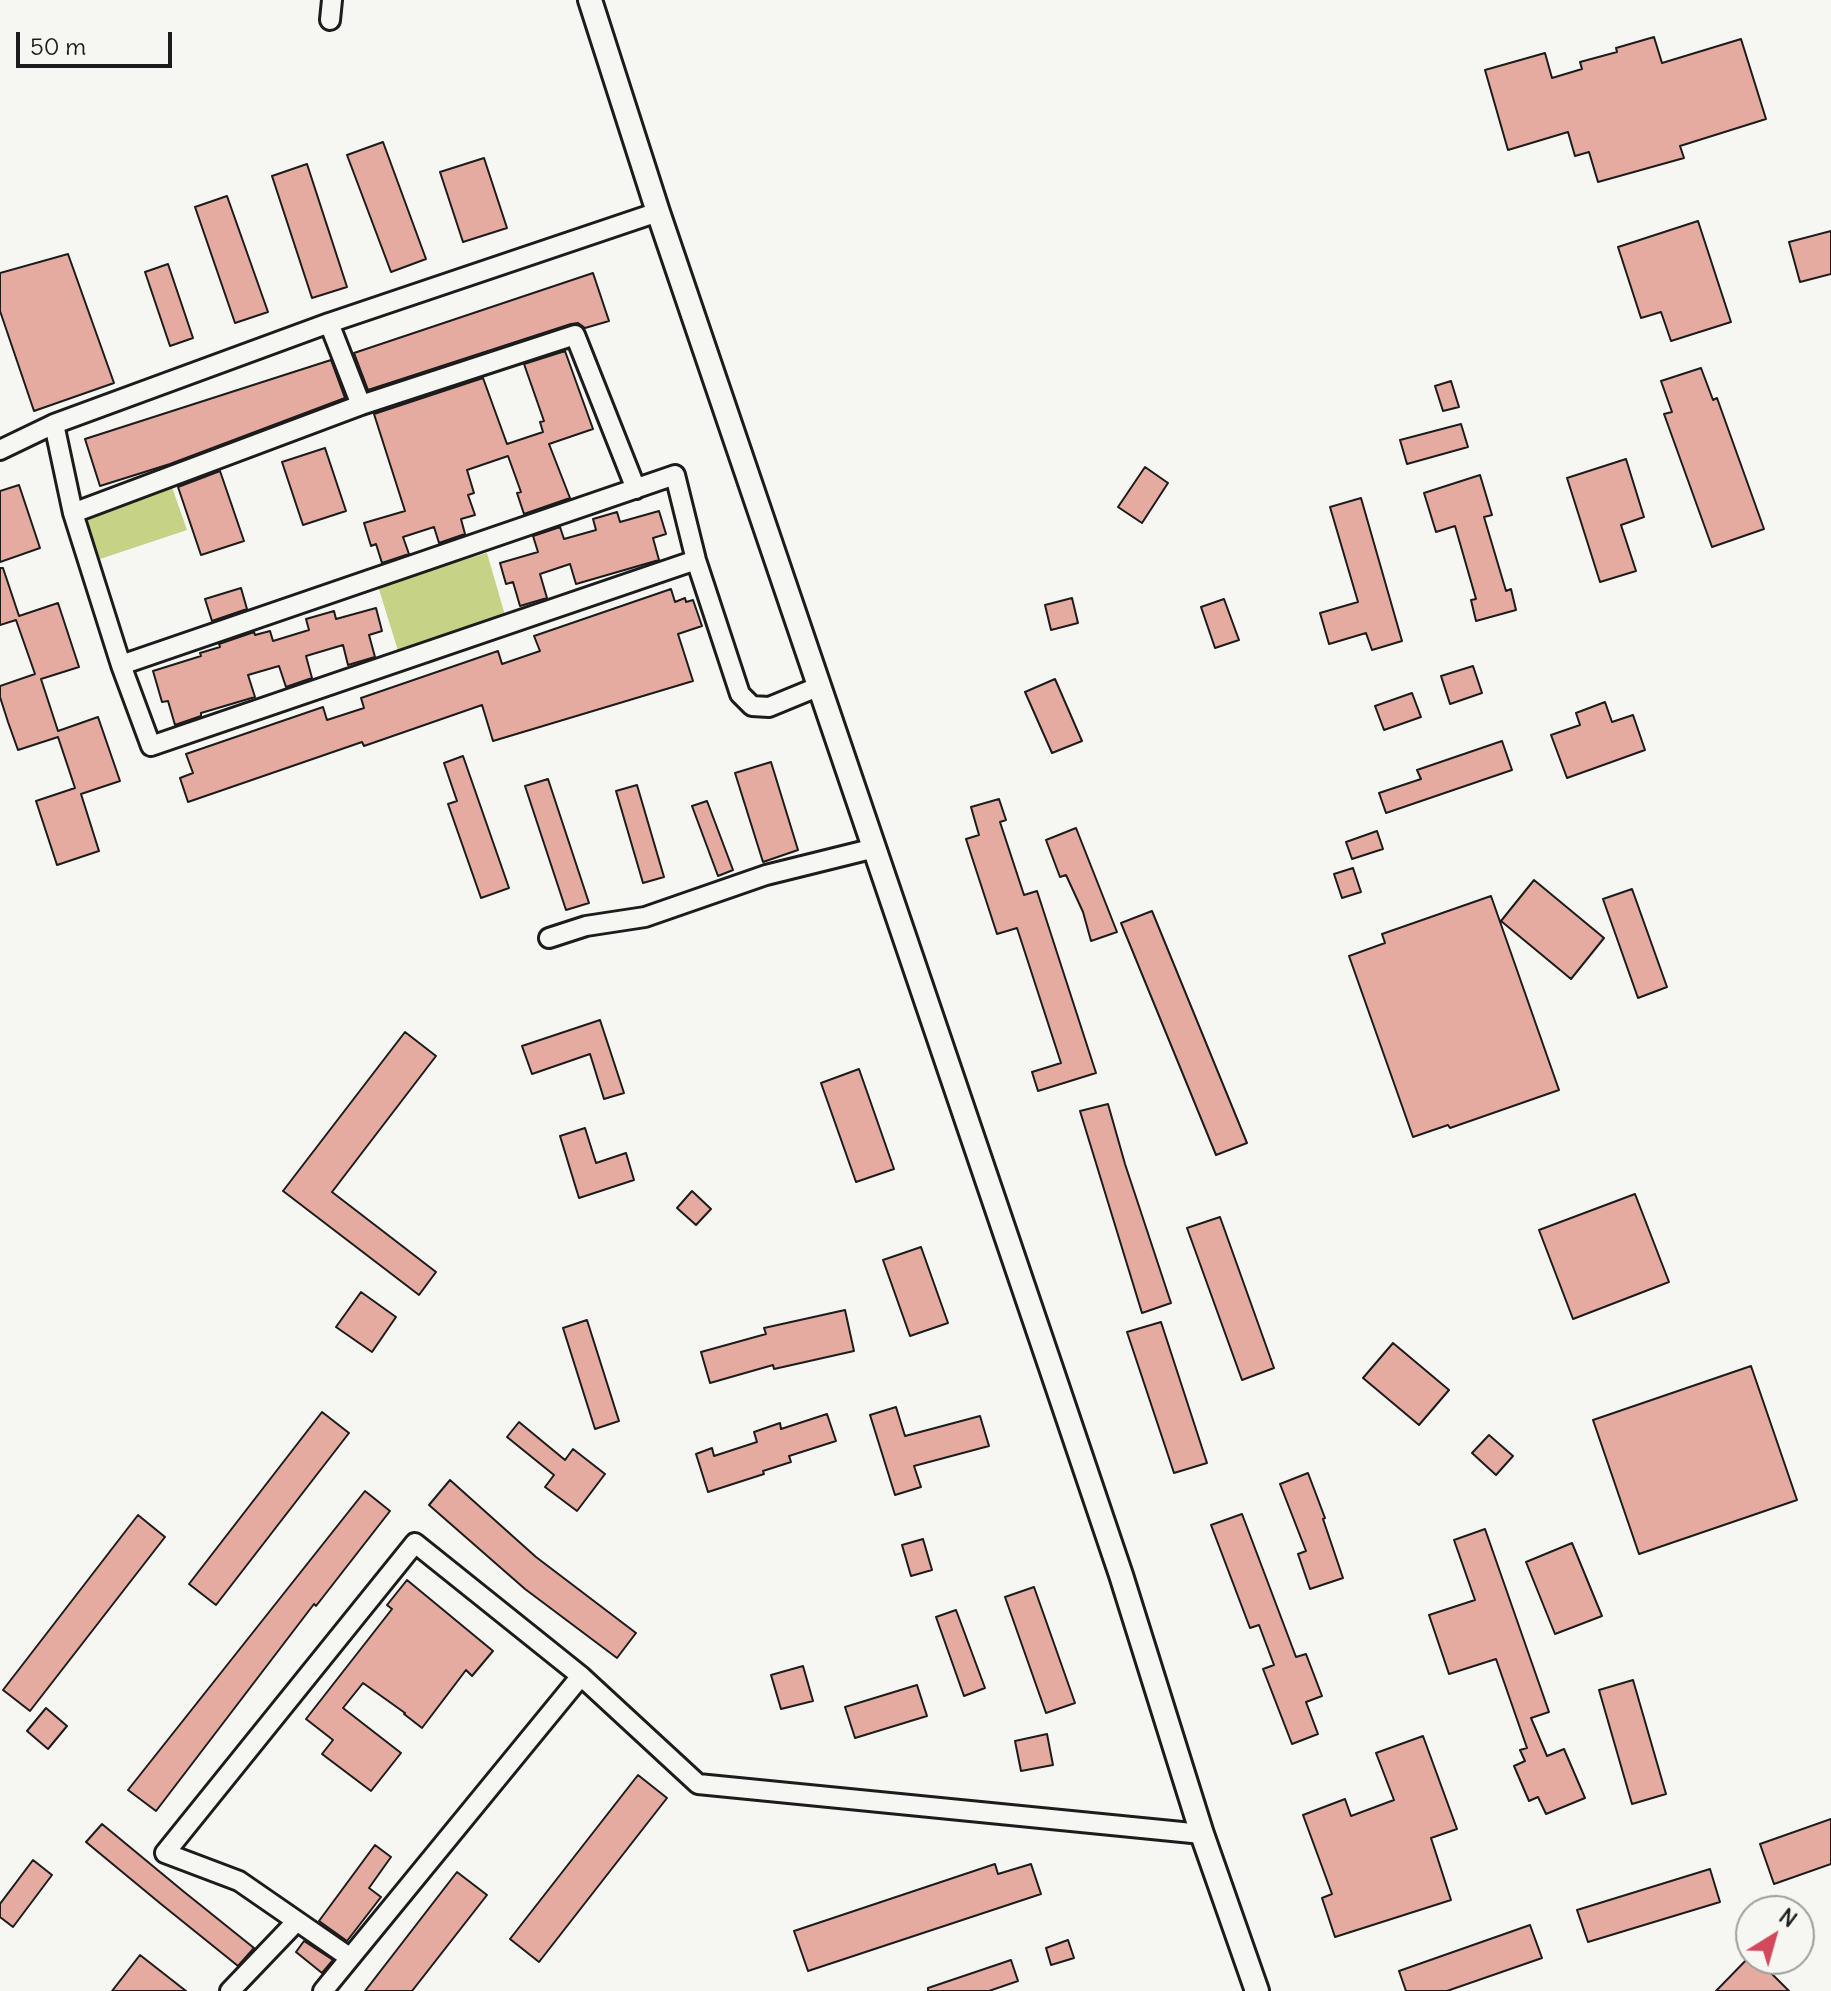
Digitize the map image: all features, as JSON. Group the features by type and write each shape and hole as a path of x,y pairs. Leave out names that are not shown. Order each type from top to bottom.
{"street":[{"path":"330,20 332,0"},
{"path":"590,0 658,212 1112,1549 1202,1834 1257,1991"},
{"path":"0,450 54,424 329,323 658,212"},
{"path":"329,323 361,405"},
{"path":"73,513 361,405 575,335 636,489"},
{"path":"54,424 73,513 121,665 151,746 696,560"},
{"path":"121,665 675,475 696,560 740,694 752,706 769,707 820,686"},
{"path":"549,938 586,926 645,917 766,875 875,848"},
{"path":"349,1957 239,1881 165,1853 415,1543 581,1676 698,1784 1202,1834"},
{"path":"323,1991 581,1676"},
{"path":"230,1991 296,1922"}],"green space":[{"path":"172,487 187,530 100,559 86,516"},
{"path":"487,553 507,622 399,654 378,586"}],"building":[{"path":"1654,37 1662,63 1741,39 1766,119 1680,146 1684,158 1598,182 1589,152 1575,156 1568,132 1508,150 1485,70 1545,53 1552,78 1582,69 1580,62"},
{"path":"383,142 426,259 391,272 347,155"},
{"path":"484,158 507,228 463,242 440,172"},
{"path":"307,164 347,287 312,298 272,176"},
{"path":"227,196 268,312 235,323 195,207"},
{"path":"1698,221 1731,322 1671,341 1661,312 1641,318 1618,247"},
{"path":"1831,231 1831,274 1800,282 1789,242"},
{"path":"68,254 114,383 34,411 0,311 0,273"},
{"path":"168,264 193,338 170,346 145,272"},
{"path":"593,273 609,321 585,328 578,323 571,324 368,390 354,353"},
{"path":"565,351 593,429 549,444 570,498 524,514 517,493 521,492 508,456 467,470 474,493 468,495 475,515 461,519 465,534 439,543 434,527 403,537 409,554 382,563 376,544 371,546 364,523 405,511 374,414 483,378 507,444 543,432 540,422 544,421 524,364"},
{"path":"331,360 345,398 170,464 100,486 85,439"},
{"path":"1701,368 1713,400 1717,398 1764,529 1712,547 1664,414 1672,412 1661,381"},
{"path":"1451,381 1459,407 1443,411 1435,386"},
{"path":"1461,424 1468,447 1407,464 1400,440"},
{"path":"325,448 346,511 303,525 282,462"},
{"path":"1626,459 1644,517 1621,525 1636,571 1600,582 1567,478"},
{"path":"1145,467 1168,483 1142,523 1118,507"},
{"path":"220,471 244,541 201,555 178,487"},
{"path":"1480,475 1492,515 1484,517 1506,591 1511,589 1516,610 1476,621 1471,600 1476,599 1455,526 1436,532 1424,493"},
{"path":"19,485 40,548 0,562 0,491"},
{"path":"1361,498 1402,641 1372,650 1366,633 1329,644 1320,613 1358,602 1330,507"},
{"path":"659,511 666,534 653,538 659,560 576,584 570,564 540,574 547,598 520,606 513,582 506,584 500,563 538,552 533,536 560,527 564,539 596,530 593,519 617,512 620,522"},
{"path":"0,568 3,568 19,616 58,603 79,667 41,679 58,731 98,717 120,781 81,794 99,851 57,865 36,801 75,788 58,737 18,750 8,722 0,686 35,674 16,620 0,625"},
{"path":"241,588 247,609 212,621 205,599"},
{"path":"671,589 675,602 685,598 686,602 693,600 702,626 678,634 693,681 493,741 482,705 364,746 362,742 188,802 180,778 193,773 186,754 323,707 327,720 364,708 361,698 498,651 502,664 540,651 534,636"},
{"path":"1072,598 1078,623 1051,630 1045,605"},
{"path":"1224,599 1239,640 1215,648 1201,607"},
{"path":"376,608 382,631 369,635 375,657 348,665 343,645 306,656 312,678 286,687 279,666 248,675 255,697 201,713 201,716 175,725 168,701 162,702 153,671 201,656 200,653 220,647 219,644 254,632 255,635 270,631 273,641 309,630 306,619 334,611 336,619"},
{"path":"1473,666 1482,693 1450,704 1441,676"},
{"path":"1055,679 1082,741 1052,753 1025,692"},
{"path":"1412,693 1421,717 1384,730 1375,706"},
{"path":"1605,702 1612,722 1633,715 1645,750 1567,778 1551,735 1580,725 1576,713"},
{"path":"1502,741 1512,770 1386,813 1379,793 1421,779 1417,770"},
{"path":"463,756 509,888 481,898 448,804 457,801 444,763"},
{"path":"771,762 798,850 763,862 735,773"},
{"path":"548,779 589,903 566,910 525,786"},
{"path":"637,785 664,877 643,883 616,791"},
{"path":"999,799 1006,820 1000,822 1024,895 1037,891 1096,1073 1038,1091 1032,1072 1061,1063 1017,928 997,934 966,839 979,835 971,807"},
{"path":"707,801 733,870 718,876 692,806"},
{"path":"1076,828 1117,932 1091,941 1083,912 1066,875 1060,877 1046,840"},
{"path":"1377,831 1383,849 1352,859 1346,842"},
{"path":"1353,868 1361,892 1342,898 1334,874"},
{"path":"1534,880 1604,938 1571,979 1501,921"},
{"path":"1632,889 1667,987 1638,998 1603,899"},
{"path":"1491,896 1559,1090 1450,1128 1448,1125 1413,1137 1349,956 1385,943 1382,934"},
{"path":"1152,911 1247,1143 1216,1155 1121,923"},
{"path":"600,1020 624,1093 604,1099 590,1054 532,1074 522,1046"},
{"path":"405,1032 436,1056 332,1192 436,1272 419,1295 283,1191"},
{"path":"859,1069 894,1169 856,1182 821,1083"},
{"path":"1108,1104 1171,1303 1142,1313 1080,1111"},
{"path":"585,1128 596,1163 626,1153 634,1180 579,1198 560,1136"},
{"path":"692,1191 711,1209 696,1225 677,1208"},
{"path":"1635,1194 1669,1282 1573,1319 1539,1230"},
{"path":"1220,1217 1274,1368 1242,1380 1187,1228"},
{"path":"921,1247 948,1323 910,1336 883,1260"},
{"path":"361,1292 396,1317 372,1352 336,1327"},
{"path":"845,1310 854,1351 774,1369 773,1365 710,1383 701,1352 766,1334 764,1328"},
{"path":"587,1320 619,1421 595,1429 563,1328"},
{"path":"1161,1322 1207,1463 1174,1473 1127,1332"},
{"path":"1393,1343 1449,1390 1419,1425 1363,1378"},
{"path":"1751,1366 1797,1500 1639,1554 1593,1420"},
{"path":"896,1407 905,1436 980,1416 989,1446 914,1466 921,1487 895,1495 870,1415"},
{"path":"322,1412 349,1433 216,1605 189,1584"},
{"path":"827,1414 836,1441 789,1456 791,1462 763,1471 764,1474 708,1492 696,1454 712,1448 714,1456 757,1442 754,1432 780,1423 781,1429"},
{"path":"519,1422 565,1460 573,1449 605,1474 577,1511 545,1487 554,1475 507,1437"},
{"path":"1489,1435 1513,1456 1496,1475 1472,1453"},
{"path":"1308,1473 1343,1578 1310,1589 1298,1554 1306,1551 1280,1484"},
{"path":"450,1480 536,1557 636,1633 617,1658 525,1589 429,1505"},
{"path":"365,1491 390,1511 316,1606 314,1604 156,1811 128,1790"},
{"path":"1242,1514 1296,1657 1306,1654 1322,1696 1306,1702 1318,1734 1292,1744 1263,1669 1274,1665 1259,1625 1250,1628 1211,1525"},
{"path":"138,1515 165,1537 30,1711 3,1690"},
{"path":"1485,1529 1549,1712 1531,1718 1547,1756 1564,1749 1585,1798 1546,1814 1538,1797 1529,1801 1514,1766 1525,1761 1520,1750 1527,1748 1496,1659 1449,1674 1429,1615 1475,1600 1454,1540"},
{"path":"923,1539 932,1570 911,1576 902,1545"},
{"path":"1572,1543 1602,1616 1555,1634 1526,1562"},
{"path":"407,1580 493,1651 472,1676 466,1670 422,1728 363,1683 343,1708 401,1753 371,1791 322,1754 333,1740 306,1719 392,1609 387,1605"},
{"path":"1034,1587 1075,1703 1046,1713 1005,1597"},
{"path":"956,1610 985,1688 964,1696 936,1617"},
{"path":"803,1666 813,1701 781,1709 771,1675"},
{"path":"1633,1680 1666,1794 1632,1804 1599,1690"},
{"path":"917,1685 927,1716 855,1738 845,1707"},
{"path":"46,1708 67,1726 48,1749 27,1731"},
{"path":"1047,1734 1053,1765 1021,1771 1015,1741"},
{"path":"1423,1736 1457,1829 1431,1838 1451,1900 1335,1937 1322,1898 1332,1894 1303,1815 1345,1799 1351,1816 1394,1800 1376,1753"},
{"path":"638,1775 667,1798 539,1962 510,1939"},
{"path":"1831,1819 1831,1864 1774,1884 1760,1844"},
{"path":"102,1824 254,1948 238,1966 86,1842"},
{"path":"375,1845 391,1857 369,1888 381,1897 347,1941 319,1921"},
{"path":"33,1860 52,1875 13,1927 0,1917 0,1904"},
{"path":"995,1864 998,1874 1031,1864 1041,1894 808,1971 794,1931"},
{"path":"1710,1869 1720,1902 1588,1942 1577,1910"},
{"path":"457,1872 487,1895 412,1991 365,1991"},
{"path":"1530,1925 1542,1958 1447,1991 1406,1991 1399,1971"},
{"path":"1068,1940 1074,1958 1051,1965 1046,1948"},
{"path":"304,1941 333,1960 322,1973 296,1952"},
{"path":"140,1955 186,1991 112,1991"},
{"path":"1011,1960 1018,1981 989,1991 928,1991 928,1988"},
{"path":"1735,1971 1735,1975 1773,1975 1789,1991 1716,1991"}]}
